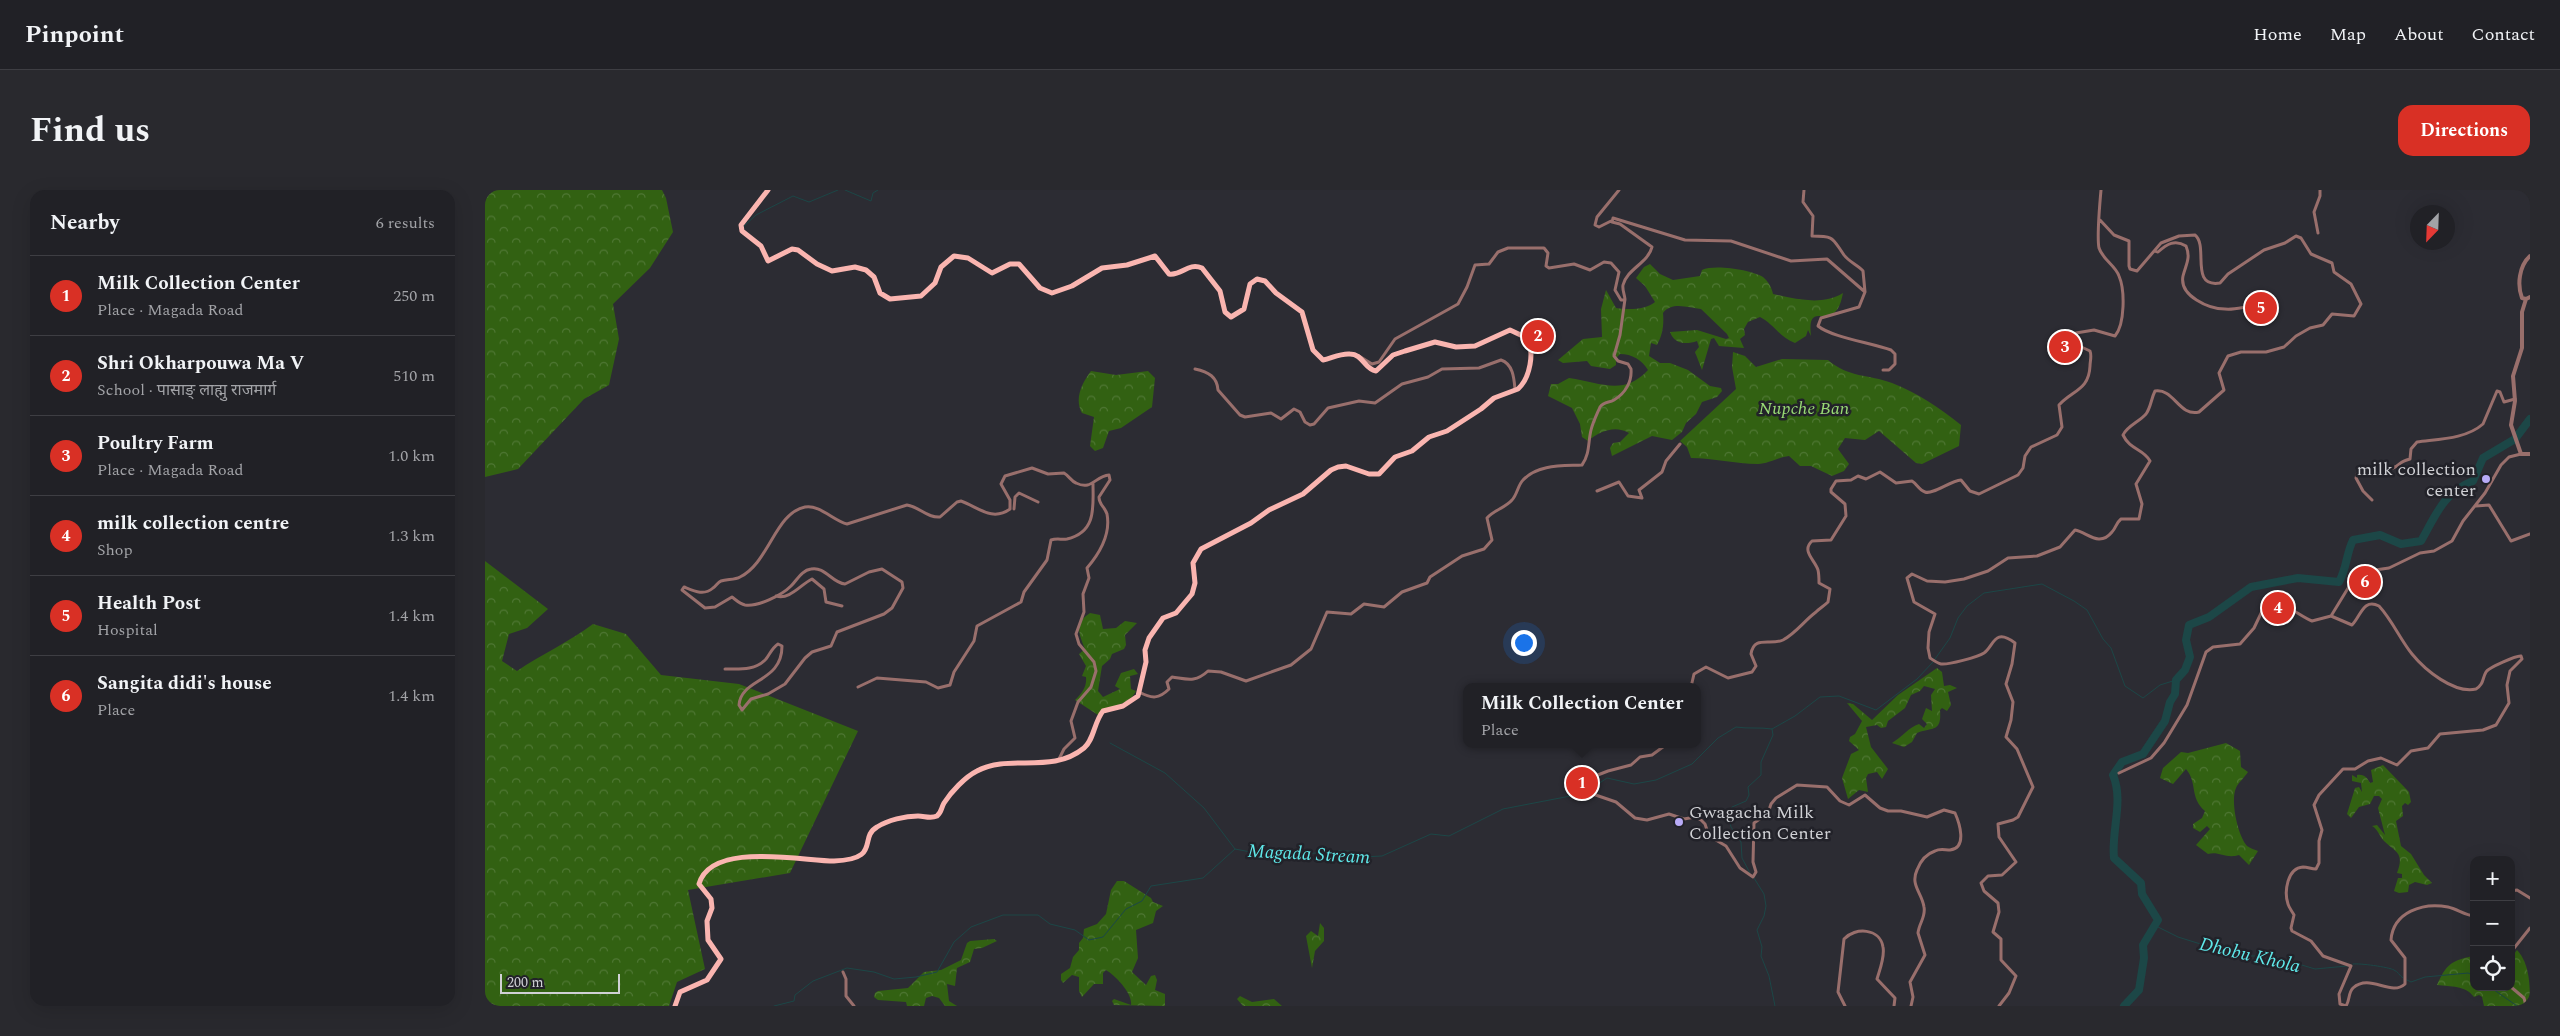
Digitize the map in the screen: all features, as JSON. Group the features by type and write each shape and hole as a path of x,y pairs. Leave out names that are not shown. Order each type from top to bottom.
{"main road":[{"path":"675,1006 680,992 707,980 721,959 708,940 707,921 712,908 711,899 699,884 703,875 717,864 749,856 811,860 853,860 865,852 871,834 878,826 907,817 937,816 944,803 965,779 977,771 1007,762 1032,764 1059,760 1070,756 1087,744 1095,722 1103,711 1123,706 1136,698 1146,662 1145,650 1149,638 1163,618 1176,613 1192,594 1195,583 1193,563 1201,549 1251,523 1269,510 1303,494 1331,470 1338,467 1346,466 1369,474 1379,474 1395,456 1412,451 1429,437 1447,431 1481,409 1494,398 1521,386 1531,351 1527,338 1509,330 1475,346 1455,347 1435,342 1405,351 1393,355 1376,371 1369,369 1357,356 1352,354 1327,359 1319,358 1313,350 1302,312 1276,293 1263,280 1257,279 1250,284 1244,309 1231,316 1225,312 1220,291 1201,268 1191,266 1173,275 1169,274 1155,256 1127,265 1102,268 1056,293 1040,288 1019,264 1010,264 992,273 969,258 960,256 946,262 941,267 935,283 921,296 890,299 880,293 874,277 866,270 855,267 832,271 817,264 798,250 787,251 768,261 761,246 742,231 741,225 767,190"}],"street":[{"path":"1619,190 1597,216 1595,225 1599,227 1616,218 1685,240 1731,241 1791,261 1827,259 1865,292"},
{"path":"1804,190 1803,202 1813,216 1812,236 1825,235 1835,240 1845,256 1863,271 1865,292 1859,307 1821,318 1818,326 1832,334 1861,340 1891,350 1895,354 1895,364 1889,370 1883,370"},
{"path":"1692,683 1694,674 1706,667 1724,678 1752,672 1757,666 1751,654 1756,644 1761,641 1771,643 1782,640 1804,625 1815,612 1829,602 1830,589 1819,583 1819,572 1809,556 1808,548 1812,541 1831,540 1843,522 1847,508 1831,492 1836,481 1851,480 1858,476 1866,479 1880,472 1896,483 1912,481 1924,492 1932,492 1943,485 1961,480 1970,492 1979,494 2018,475 2023,468 2025,456 2031,447 2057,436 2062,427 2059,405 2084,386 2089,377 2090,351 2075,344 2076,333 2094,330 2113,336 2119,330 2123,292 2119,275 2108,263 2099,248 2097,239 2101,220 2101,190"},
{"path":"2318,234 2314,212 2320,196 2320,190"},
{"path":"1999,1006 2009,993 2016,976 2001,960 2001,939 1993,932 1999,912 1998,903 1984,891 1981,882 1987,876 2005,873 2016,862 1999,837 1998,824 2018,817 2033,787 2017,749 2005,737 2011,720 2013,702 2006,684 2012,664 2015,643 2002,637 1993,640 1982,654 1944,664 1934,661 1930,658 1928,648 1935,614 1914,602 1907,578 1912,574 1927,581 1945,582 1963,579 1988,571 2007,558 2037,556 2061,547 2075,530 2089,538 2097,539 2111,534 2121,519 2137,520 2140,517 2142,504 2136,484 2149,461 2145,454 2129,446 2123,435 2127,428 2145,416 2151,406 2155,391 2160,390 2166,394 2183,410 2199,412 2224,390 2219,373 2228,356 2241,352 2266,352 2284,347 2296,336 2310,328 2323,325 2331,314 2354,316 2360,308 2360,300 2351,284 2334,272 2330,260 2311,254 2301,238 2296,236 2285,243 2265,250 2228,274 2219,284 2206,280 2203,275 2200,260 2201,247 2195,235 2186,234 2161,243 2140,270 2130,269 2129,241 2114,236 2101,220"},
{"path":"1139,692 1151,698 1157,698 1169,689 1167,682 1172,677 1189,681 1198,680 1208,671 1221,672 1246,681 1291,665 1311,649 1327,612 1351,614 1364,604 1385,607 1402,592 1427,583 1430,577 1462,556 1488,546 1492,540 1487,518 1513,500 1524,478 1543,468 1565,464 1582,465 1587,457 1591,439 1590,432 1600,407 1602,404 1616,399 1627,388 1631,376 1629,365 1614,356 1622,329 1625,299 1623,290 1625,281 1649,255 1652,247 1620,224 1611,221"},
{"path":"2154,251 2159,252 2172,243 2178,242 2186,246 2189,256 2183,278 2185,288 2195,299 2220,309 2252,306"},
{"path":"1357,356 1364,357 1372,364 1379,362 1395,338 1458,304 1475,265 1489,264 1498,252 1508,248 1545,248 1548,253 1546,266 1549,268 1574,264 1590,270 1604,262 1611,263 1619,272 1615,290 1621,300 1625,299"},
{"path":"2521,454 2511,425 2515,399 2513,376 2522,348 2521,312 2528,298 2521,294 2520,270 2530,256"},
{"path":"1195,369 1214,377 1218,384 1218,390 1241,415 1250,417 1271,412 1281,419 1294,409 1300,412 1305,422 1310,425 1314,424 1328,408 1359,401 1375,403 1402,384 1428,377 1442,369 1479,368 1501,360 1509,364 1515,390"},
{"path":"2372,500 2359,484 2356,478 2357,474 2368,470 2393,468 2401,460 2410,459 2411,449 2417,442 2448,438 2479,428 2483,424 2497,391 2500,392 2505,402 2515,399"},
{"path":"1597,491 1619,482 1628,496 1641,498 1639,490 1662,472 1665,463 1680,444"},
{"path":"2331,616 2353,580 2368,571 2389,568 2415,555 2434,551 2455,537 2463,521 2475,506 2501,465 2509,457 2530,454"},
{"path":"725,669 755,667 765,660 774,646 778,644 782,646 781,654 767,678 747,688 742,695 739,705 742,710 751,699 761,694 768,694 785,684 805,658 818,650 831,646 837,632 877,618 892,608 903,585 892,574 882,569 869,572 845,584 823,571 812,568 805,571 790,588 775,596 749,605 739,602 732,597 715,607 705,608 682,590 684,587 700,594 711,590 720,581 739,578 766,552 782,522 805,507 833,515 847,524 907,505 917,508 928,516 941,517 957,502 961,501 979,511 996,514 1008,511 1011,505 1001,484 1003,477 1029,468 1036,468 1048,474 1064,474 1081,485 1093,484 1103,476 1109,475 1110,477 1099,497 1100,504 1107,512 1107,532 1098,556 1087,568 1089,578 1083,594 1084,612 1077,634 1079,644 1095,662 1095,671 1091,688 1078,702 1071,721 1075,738 1062,751 1059,760"},
{"path":"858,687 877,678 926,682 938,688 950,685 954,672 974,641 977,626 1021,602 1024,592 1047,560 1050,542 1054,539 1067,539 1083,530 1090,520 1095,502 1093,484"},
{"path":"1014,509 1015,497 1019,493 1038,502"},
{"path":"2475,506 2489,506 2511,541 2530,534"},
{"path":"775,596 784,597 796,592 812,579 824,590 826,602 842,606"},
{"path":"2119,773 2155,754 2187,705 2206,652 2213,648 2240,644 2260,619 2265,606 2273,602 2312,621 2331,616 2352,625 2366,605 2373,603 2379,606 2412,654 2444,682 2453,687 2476,690 2483,683 2486,672 2491,668 2513,656 2521,656 2522,659 2510,671 2507,685 2509,703 2496,726 2483,730 2440,734 2428,748 2411,751 2397,765 2381,758 2368,761 2355,769 2343,770 2316,800 2315,814 2322,830 2319,841 2319,863 2316,869 2301,867 2293,872 2289,878 2287,897 2289,907 2294,915 2291,928 2295,933 2311,942 2323,956 2351,966 2339,994 2343,1005 2348,1004 2350,991 2358,984 2372,982 2398,988 2403,987 2406,980 2405,958 2391,940 2392,929 2402,917 2412,910 2433,906 2451,908 2470,915"},
{"path":"1662,748 1652,755 1640,757 1631,766 1608,771 1585,780 1587,786 1584,791 1611,799 1630,816 1637,819 1647,820 1669,814 1684,819 1695,817 1701,820 1705,824 1709,836 1726,846 1740,868 1753,877 1756,872 1753,862 1754,823 1768,813 1771,804 1777,798 1791,791 1797,785 1827,787 1840,801 1849,805 1865,795 1880,808 1888,812 1901,811 1927,817 1944,810 1955,813 1961,836 1959,843 1950,850 1935,850 1929,854 1923,859 1916,872 1915,886 1921,896 1925,914 1918,932 1925,951 1922,963 1909,982 1913,993 1911,1006"},
{"path":"2515,890 2530,898"},
{"path":"2515,947 2530,928"},
{"path":"1845,1006 1838,992 1845,939 1850,933 1861,930 1871,932 1881,941 1884,953 1877,979 1895,998 1894,1006"},
{"path":"843,972 846,979 845,996 854,1006"},
{"path":"2515,990 2524,998 2526,1006"}],"green space":[{"path":"485,190 662,190 666,198 673,232 650,268 613,304 619,339 609,385 584,399 518,469 485,477"},
{"path":"1650,264 1660,274 1673,280 1700,276 1702,270 1708,268 1724,268 1742,270 1763,277 1767,280 1773,294 1818,300 1835,297 1843,293 1840,305 1836,311 1827,316 1814,317 1810,326 1811,336 1808,330 1806,336 1795,343 1785,338 1760,317 1748,322 1744,329 1745,335 1740,339 1744,348 1719,346 1714,338 1711,339 1702,370 1695,352 1699,347 1697,341 1681,343 1674,339 1670,332 1697,330 1726,339 1729,338 1727,334 1701,309 1676,306 1667,309 1663,313 1661,337 1657,345 1651,343 1649,356 1660,363 1670,363 1688,370 1710,386 1721,388 1722,391 1717,397 1702,402 1696,414 1686,423 1682,432 1672,440 1652,436 1612,456 1610,448 1613,443 1620,442 1629,433 1613,429 1597,434 1588,441 1582,437 1580,424 1572,408 1548,396 1551,384 1558,384 1569,378 1611,386 1629,383 1639,378 1648,370 1636,358 1624,354 1620,354 1616,358 1616,365 1610,369 1591,366 1587,361 1563,363 1558,360 1583,339 1602,337 1601,309 1606,290 1616,308 1637,309 1647,307 1655,302 1645,286 1636,278 1644,267"},
{"name":"Nupche Ban","path":"1733,352 1745,356 1756,367 1782,359 1828,360 1851,373 1883,380 1902,387 1928,401 1961,425 1959,446 1922,464 1916,463 1879,431 1865,440 1845,438 1838,449 1849,464 1844,471 1832,476 1811,466 1800,466 1789,456 1758,464 1691,458 1687,447 1680,441 1736,389 1732,367"},
{"path":"1091,371 1116,375 1148,371 1155,378 1152,407 1121,428 1109,431 1103,448 1095,451 1090,446 1094,417 1082,413 1079,402 1080,391"},
{"path":"485,561 548,609 527,628 509,634 502,661 517,671 575,637 593,624 626,634 661,675 739,684 858,731 790,873 688,890 705,969 677,982 669,1006 485,1006"},
{"path":"1090,613 1100,615 1103,629 1116,628 1125,621 1137,623 1125,635 1126,645 1124,649 1112,654 1110,659 1102,666 1098,691 1103,697 1120,689 1115,686 1121,673 1134,669 1138,674 1130,676 1131,689 1136,691 1124,703 1103,711 1098,715 1075,700 1084,690 1086,684 1086,677 1082,676 1086,666 1079,654 1085,649 1079,629 1082,621"},
{"path":"1937,668 1942,672 1944,686 1950,685 1957,688 1948,692 1951,705 1947,711 1942,708 1940,710 1938,726 1917,733 1912,742 1904,747 1892,743 1915,725 1919,724 1924,728 1927,724 1922,719 1926,708 1932,711 1931,695 1935,689 1924,686 1920,691 1911,695 1905,708 1888,721 1886,727 1881,728 1877,725 1866,727 1871,747 1888,769 1882,779 1877,772 1868,774 1866,778 1868,792 1859,790 1848,799 1842,778 1851,754 1859,750 1849,741 1862,721 1847,703 1853,704 1872,720 1898,695"},
{"path":"2226,743 2240,751 2241,767 2248,772 2236,788 2234,809 2244,841 2247,846 2258,851 2249,865 2239,855 2208,854 2196,845 2210,829 2207,826 2200,832 2193,828 2193,824 2202,818 2205,811 2197,800 2190,774 2186,769 2173,784 2160,778 2163,768 2181,752 2188,753"},
{"path":"2383,765 2409,792 2411,802 2408,805 2405,803 2402,806 2403,816 2396,821 2401,846 2411,854 2424,875 2432,883 2427,885 2415,882 2409,885 2408,892 2399,893 2394,891 2398,878 2402,878 2402,874 2397,873 2400,861 2398,853 2384,841 2372,826 2377,825 2385,835 2378,808 2382,799 2379,796 2374,796 2370,804 2359,807 2351,818 2347,814 2355,788 2359,787 2362,792 2361,783 2352,781 2352,775 2357,778 2357,775 2364,776 2370,783 2373,782 2371,770"},
{"path":"1117,881 1124,881 1151,898 1153,902 1163,906 1156,911 1153,923 1136,930 1138,958 1132,972 1146,985 1151,976 1155,975 1157,980 1155,990 1165,994 1165,1006 1114,1005 1112,1001 1114,999 1131,1005 1131,1001 1123,986 1106,970 1103,973 1103,984 1094,984 1082,997 1079,991 1079,977 1072,975 1063,983 1061,980 1061,974 1070,968 1073,957 1079,950 1079,943 1083,938 1084,929 1097,924 1106,914 1111,890"},
{"path":"1320,923 1324,928 1324,941 1315,951 1312,968 1306,936 1311,931 1318,936"},
{"path":"994,939 997,941 982,948 974,949 970,962 957,968 955,986 947,984 949,1001 957,1006 945,1006 939,998 932,996 926,998 924,1006 907,1006 906,1002 878,1000 874,997 878,991 908,988 924,972 941,970 961,960 967,943 970,941"},
{"path":"2517,950 2527,969 2530,1006 2484,1006 2482,997 2479,995 2474,997 2462,988 2437,985 2450,964 2470,957 2470,991 2515,991 2515,953"},
{"path":"1240,996 1252,1002 1274,999 1282,1006 1243,1006 1237,999"}],"waterway":[{"path":"743,227 756,215 793,196 809,202 838,190"},
{"path":"845,190 871,201 873,193 878,190"},
{"path":"2124,1006 2139,990 2144,958 2143,945 2158,920 2142,894 2141,883 2114,858 2117,795 2113,775 2122,762 2143,754 2165,721 2170,702 2175,694 2176,680 2185,670 2190,657 2186,640 2189,625 2209,617 2251,587 2298,578 2339,582 2344,572 2353,540 2380,535 2401,544 2421,541 2447,498 2473,481 2483,458 2515,439 2530,419"},
{"name":"Magada Stream","path":"1935,659 1950,638 1958,618 1967,606 1984,593 2042,584 2087,610 2103,639 2111,648 2125,686 2143,698 2160,685 2176,680"},
{"name":"Magada Stream","path":"1589,790 1607,778 1634,784 1656,780 1692,764 1718,738 1736,727 1772,729 1795,716 1820,697 1839,696 1876,710 1917,679 1933,662"},
{"name":"Magada Stream","path":"1750,873 1742,858 1741,842 1731,827 1728,814 1732,807 1746,801 1749,795 1748,787 1761,775 1761,762 1773,735 1772,729"},
{"path":"1110,743 1165,773 1204,808 1235,849"},
{"name":"Magada Stream","path":"774,1006 794,1001 795,995 813,981 847,968 874,972 894,979 916,977 937,972 954,942 971,927 1003,915 1038,915 1050,924 1075,930 1089,940 1103,937 1126,909 1142,901 1151,886 1203,878 1235,849 1261,854 1276,852 1297,856 1327,851 1349,851 1362,857 1382,856 1431,834 1449,836 1503,809 1586,793"},
{"name":"Magada Stream","path":"1754,878 1764,894 1766,906 1764,916 1757,930 1762,947 1761,956 1769,976 1775,1006"},
{"name":"Dhobu Khola","path":"2156,926 2178,937 2223,951 2253,956 2272,956 2315,969 2347,966"},
{"name":"Dhobu Khola","path":"2353,964 2391,969 2403,978"},
{"name":"Dhobu Khola","path":"2407,980 2411,982 2425,977 2470,974"},
{"name":"Dhobu Khola","path":"2496,991 2517,1006"}],"place":[{"name":"Health Post","path":"2261,308"},
{"name":"Shri Okharpouwa Ma V","path":"1538,336"},
{"name":"Poultry Farm","path":"2065,347"},
{"name":"milk collection center","path":"2486,479"},
{"name":"Sangita didi's house","path":"2365,582"},
{"name":"milk collection centre","path":"2278,608"},
{"name":"Milk Collection Center","path":"1582,783"},
{"name":"Gwagacha Milk Collection Center","path":"1679,822"}]}
